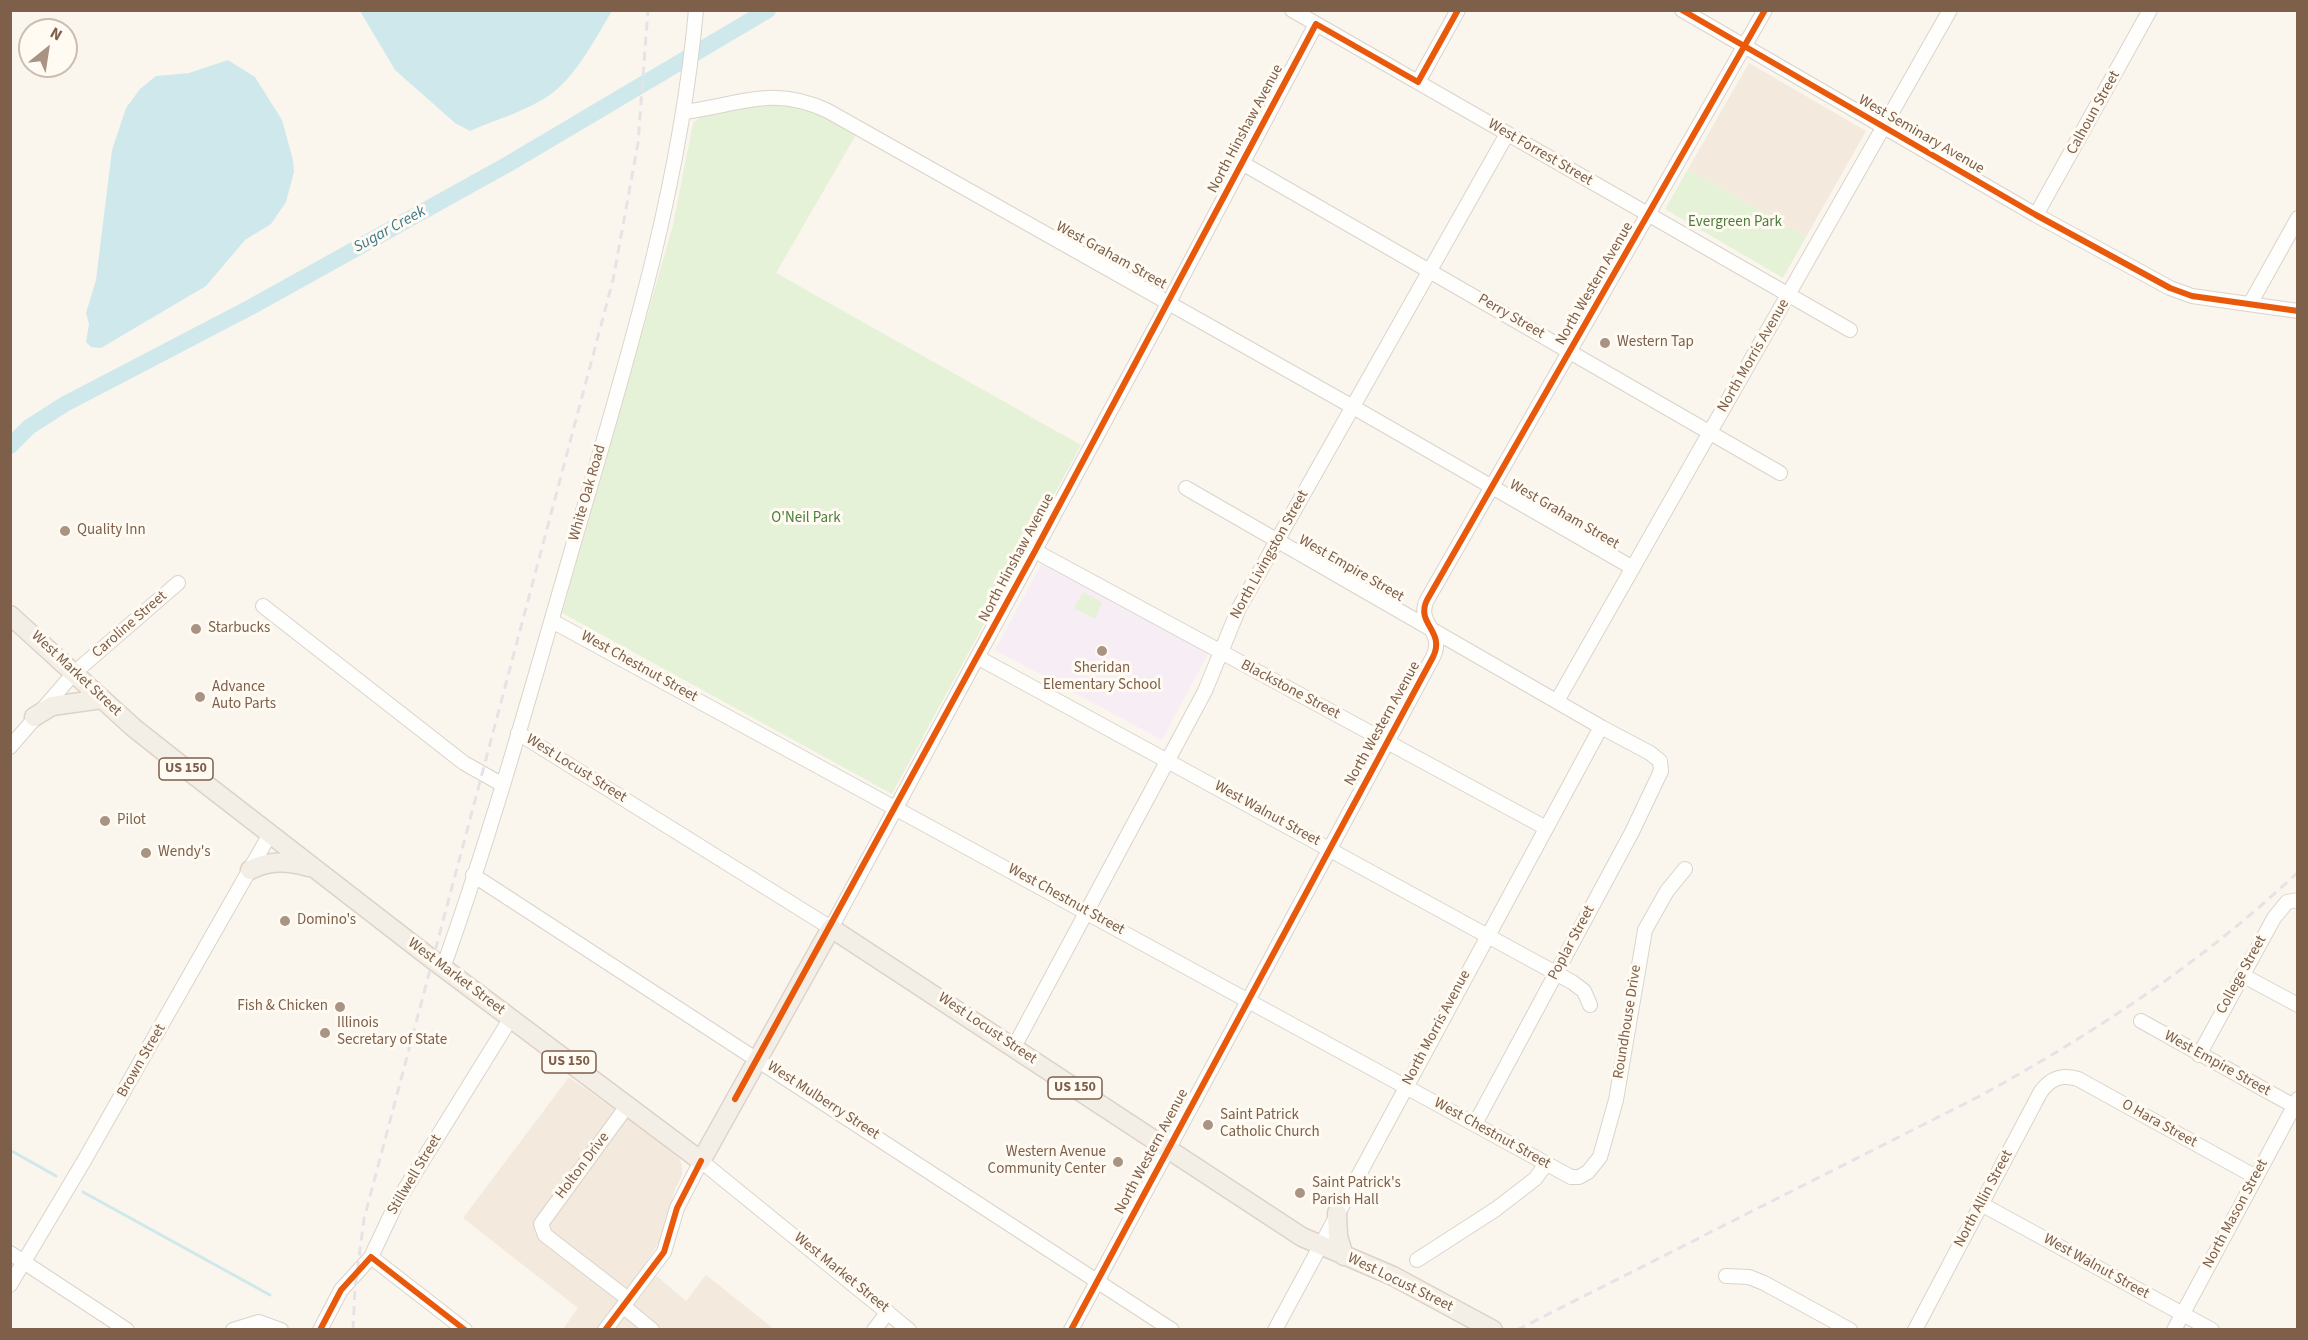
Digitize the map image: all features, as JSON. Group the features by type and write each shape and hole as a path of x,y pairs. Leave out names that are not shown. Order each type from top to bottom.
{"main road":[{"name":"West Market Street","path":"10,615 138,731 443,968 701,1161"},
{"path":"34,717 61,704 102,699"},
{"path":"250,870 264,863 279,862 314,868"},
{"name":"West Locust Street","path":"831,927 1302,1237 1393,1276 1493,1329"},
{"name":"North Hinshaw Avenue","path":"701,1161 831,927"},
{"path":"1337,1213 1338,1236 1352,1259"}],"street":[{"name":"West Forrest Street","path":"1292,10 1788,297 1850,330"},
{"path":"1418,82 1458,10"},
{"name":"West Seminary Avenue","path":"1682,10 1883,128 2150,277 2192,296 2298,311"},
{"name":"North Western Avenue","path":"1071,1329 1438,647 1437,638 1423,616 1423,608 1765,10"},
{"name":"North Morris Avenue","path":"1557,701 1950,10"},
{"name":"Calhoun Street","path":"2036,215 2150,10"},
{"name":"White Oak Road","path":"443,968 503,785 651,274 685,112 696,15"},
{"name":"North Hinshaw Avenue","path":"831,927 1169,302 1316,24"},
{"name":"West Graham Street","path":"685,112 773,97 808,102 1169,302 1633,568"},
{"name":"North Livingston Street","path":"1014,1047 1204,691 1239,608 1507,134"},
{"name":"Perry Street","path":"1242,163 1780,473"},
{"path":"2250,304 2298,218"},
{"name":"West Empire Street","path":"1186,488 1659,760"},
{"name":"Blackstone Street","path":"1035,550 1546,828"},
{"name":"Caroline Street","path":"10,747 74,673 178,583"},
{"path":"263,606 464,763 503,785"},
{"name":"West Chestnut Street","path":"552,621 1570,1177 1579,1177"},
{"name":"West Walnut Street","path":"977,657 1556,973 1580,987 1590,1005"},
{"name":"North Morris Avenue","path":"1275,1329 1601,727"},
{"name":"West Locust Street","path":"518,733 831,927"},
{"name":"Poplar Street","path":"1475,1124 1658,779 1661,768 1659,760"},
{"name":"Brown Street","path":"10,1285 84,1161 270,834"},
{"name":"Roundhouse Drive","path":"1579,1177 1595,1165 1608,1132 1645,930 1667,891 1685,869"},
{"name":"West Mulberry Street","path":"473,875 1172,1329"},
{"name":"College Street","path":"2199,1055 2274,918 2294,900"},
{"path":"2242,975 2298,1005"},
{"name":"Stillwell Street","path":"320,1329 341,1290 370,1257 397,1202 511,1018"},
{"name":"West Empire Street","path":"2141,1021 2295,1109"},
{"name":"O Hara Street","path":"2061,1077 2078,1079 2256,1177"},
{"name":"North Allin Street","path":"1915,1329 2040,1093 2048,1083 2061,1077"},
{"name":"Holton Drive","path":"626,1303 545,1235 542,1227 544,1219 627,1106"},
{"name":"North Mason Street","path":"2174,1329 2295,1109"},
{"name":"North Hinshaw Avenue","path":"605,1329 664,1252 677,1208 701,1161"},
{"name":"West Market Street","path":"701,1161 909,1329"},
{"path":"1417,1260 1496,1209 1535,1179 1546,1164"},
{"name":"West Walnut Street","path":"1981,1204 2212,1329"},
{"path":"10,1254 127,1329"},
{"path":"370,1257 465,1329"},
{"path":"1726,1276 1749,1276 1850,1329"},
{"path":"626,1303 652,1329"},
{"path":"874,1329 888,1312"},
{"path":"233,1329 259,1322 281,1329"}],"shaded area":[{"path":"1749,63 1866,131 1806,237 1688,169"},
{"name":"Sheridan Elementary School","path":"1043,561 1209,652 1162,740 995,650"},
{"path":"569,1077 659,1141 679,1158 682,1165 682,1175 674,1192 664,1235 644,1265 686,1301 706,1275 774,1329 563,1329 578,1308 463,1218"}],"green space":[{"name":"O'Neil Park","path":"764,103 801,108 857,133 776,273 1081,445 892,794 562,613 673,225 693,123 700,117"},
{"name":"Evergreen Park","path":"1688,169 1806,237 1783,278 1665,209"},
{"path":"1083,592 1102,602 1095,619 1074,608"}],"water":[{"path":"360,11 612,11 572,74 555,91 525,109 470,131 455,123 395,70"},
{"path":"228,60 255,77 282,120 294,172 286,202 271,224 245,240 206,286 101,348 91,347 86,342 89,324 86,313 96,280 112,150 126,108 140,89 156,76 189,73"}],"waterway":[{"name":"Sugar Creek","path":"10,446 29,427 65,404 251,307 510,163 768,10"},
{"path":"10,1150 56,1176"},
{"path":"83,1192 270,1295"}],"railway":[{"path":"353,1330 355,1288 364,1219 613,280 638,143 648,10"},
{"path":"1517,1330 1978,1097 2021,1073 2146,995 2224,936 2298,872"}],"cycle path":[{"path":"735,1099 1035,551 1316,24 1418,82 1458,10"},
{"path":"1682,10 2036,215 2170,288 2192,296 2298,311"},
{"path":"1071,1330 1433,657 1436,640 1425,615 1424,608 1427,600 1765,10"},
{"path":"605,1330 664,1252 677,1208 701,1161"},
{"path":"320,1330 341,1290 371,1257 465,1330"}],"place":[{"name":"Western Tap","path":"1605,343"},
{"name":"Quality Inn","path":"65,531"},
{"name":"Starbucks","path":"196,629"},
{"name":"Sheridan Elementary School","path":"1102,651"},
{"name":"Advance Auto Parts","path":"200,697"},
{"name":"Pilot","path":"105,821"},
{"name":"Wendy's","path":"146,853"},
{"name":"Domino's","path":"285,921"},
{"name":"Fish & Chicken","path":"340,1007"},
{"name":"Illinois Secretary of State","path":"325,1033"},
{"name":"Saint Patrick Catholic Church","path":"1208,1125"},
{"name":"Western Avenue Community Center","path":"1118,1162"},
{"name":"Saint Patrick's Parish Hall","path":"1300,1193"}]}
